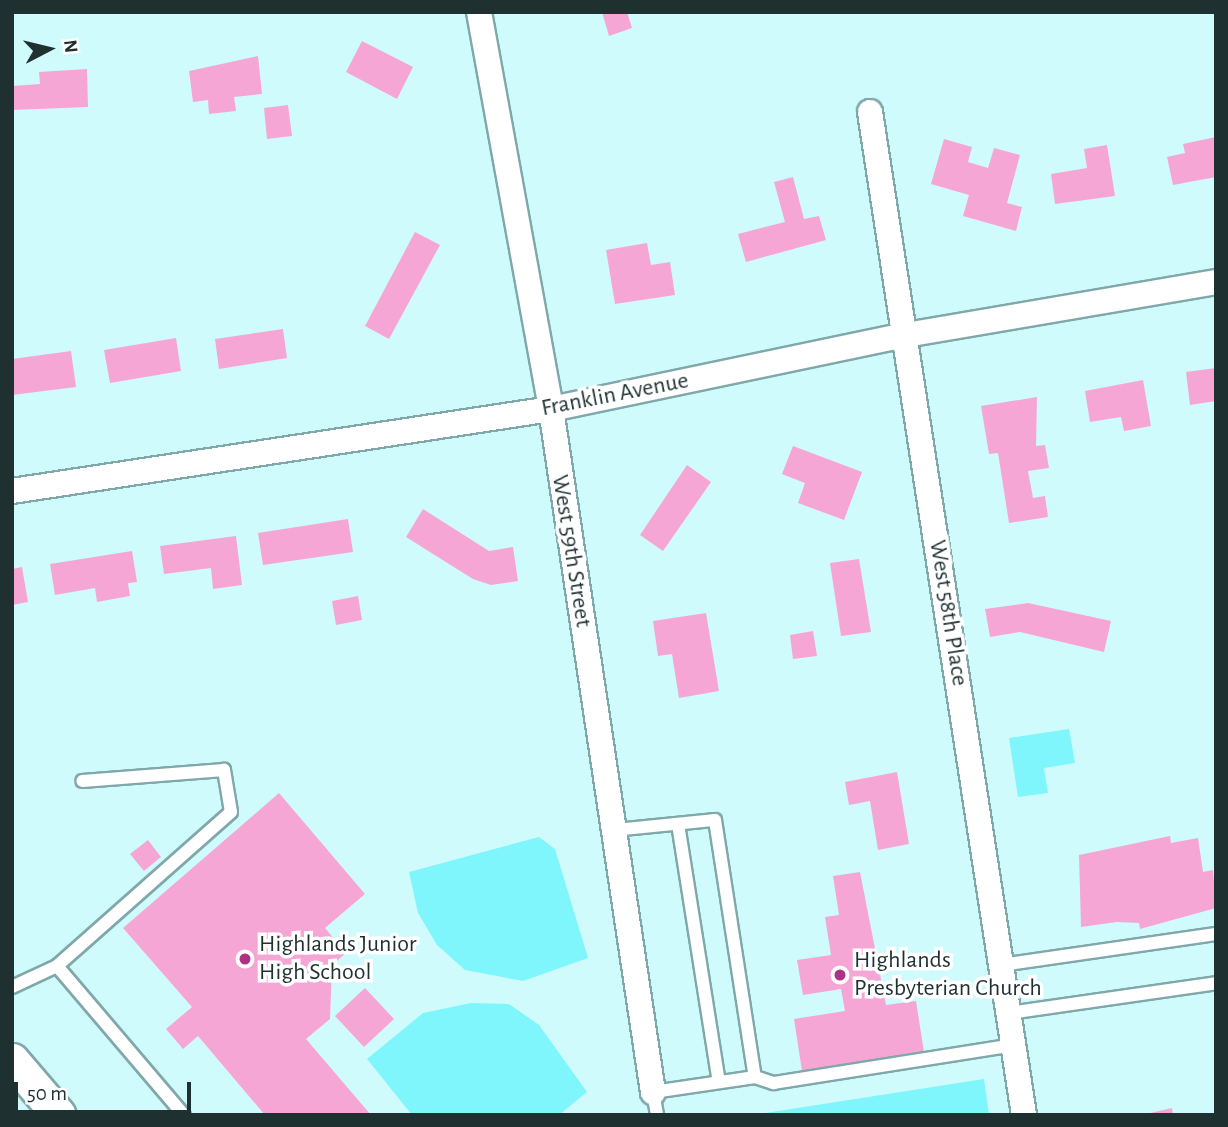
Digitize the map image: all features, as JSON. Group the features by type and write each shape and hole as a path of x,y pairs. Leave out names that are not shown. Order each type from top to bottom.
{"main road":[{"path":"12,1060 60,1115"}],"street":[{"name":"West 59th Street","path":"479,12 551,409 655,1103"},
{"name":"West 58th Place","path":"870,112 1024,1115"},
{"name":"Franklin Avenue","path":"12,491 551,409 906,335 1216,282"}],"lane":[{"path":"12,987 57,967 231,812 224,770 82,781"},
{"path":"614,830 715,820 755,1077"},
{"path":"678,824 719,1082"},
{"path":"1001,965 1216,934"},
{"path":"57,967 184,1115"},
{"path":"1009,1013 1216,983"},
{"path":"655,1103 719,1082 755,1077 774,1083 1013,1045"}],"shaded area":[{"path":"1069,729 1075,763 1044,768 1048,793 1018,797 1009,738"},
{"path":"539,837 555,849 588,958 523,981 465,970 437,945 418,913 409,872"},
{"path":"471,1003 509,1004 539,1025 587,1092 559,1115 412,1115 367,1059 423,1013"},
{"path":"984,1079 989,1115 753,1115"}],"building":[{"path":"602,12 627,12 632,28 609,36"},
{"path":"362,41 413,67 397,99 346,72"},
{"path":"258,56 262,94 234,97 236,111 209,114 208,100 193,102 189,71"},
{"path":"87,69 88,107 12,110 12,86 40,84 39,72"},
{"path":"288,105 292,136 267,139 264,108"},
{"path":"1216,137 1216,177 1173,185 1167,157 1185,153 1183,144"},
{"path":"944,139 972,147 968,162 988,168 994,148 1020,155 1007,203 1022,207 1016,231 963,216 969,195 931,184"},
{"path":"1107,145 1115,196 1055,204 1051,174 1087,168 1084,149"},
{"path":"793,177 804,219 819,216 826,240 746,262 738,234 785,222 774,182"},
{"path":"415,232 440,245 389,339 365,326"},
{"path":"647,243 651,265 670,262 675,295 615,304 606,250"},
{"path":"283,329 287,358 219,369 215,339"},
{"path":"176,338 181,371 110,383 104,350"},
{"path":"71,351 76,387 12,395 12,359"},
{"path":"1216,368 1216,401 1190,405 1186,372"},
{"path":"1143,380 1151,426 1124,431 1121,417 1090,422 1085,391"},
{"path":"1037,397 1036,446 1045,445 1049,468 1028,471 1033,498 1045,496 1048,517 1009,523 998,453 989,454 981,406"},
{"path":"793,446 862,472 844,520 798,503 805,483 782,474"},
{"path":"687,465 711,482 663,551 640,535"},
{"path":"423,509 489,551 513,547 518,581 491,585 473,579 406,537"},
{"path":"348,519 353,552 263,565 258,533"},
{"path":"236,536 242,585 213,589 211,568 164,574 160,546"},
{"path":"132,551 137,582 128,583 130,596 97,602 95,588 55,595 50,564"},
{"path":"859,559 871,632 841,636 830,563"},
{"path":"22,567 28,602 12,605 12,569"},
{"path":"358,596 362,620 336,625 332,601"},
{"path":"1028,603 1111,621 1104,652 1020,632 990,637 985,609"},
{"path":"706,613 719,691 679,698 672,654 658,656 653,621"},
{"path":"813,631 817,656 793,659 790,635"},
{"path":"897,772 909,844 878,850 870,801 849,805 845,782"},
{"name":"Highlands Junior High School","path":"279,793 365,894 325,928 346,953 332,965 330,1019 306,1039 371,1115 265,1115 198,1036 183,1049 166,1029 192,1007 123,928"},
{"path":"1170,836 1171,843 1198,838 1203,872 1213,870 1216,908 1140,929 1139,923 1117,922 1081,927 1079,855"},
{"path":"148,840 161,857 144,871 130,854"},
{"name":"Highlands Presbyterian Church","path":"860,872 886,1005 916,1001 924,1052 802,1071 794,1019 845,1011 841,989 803,995 797,960 831,955 825,917 839,915 833,876"},
{"path":"365,988 394,1019 364,1047 335,1016"},
{"path":"1172,1108 1173,1115 1146,1114"}],"place":[{"name":"Highlands Junior High School","path":"245,959"},
{"name":"Highlands Presbyterian Church","path":"840,975"}]}
